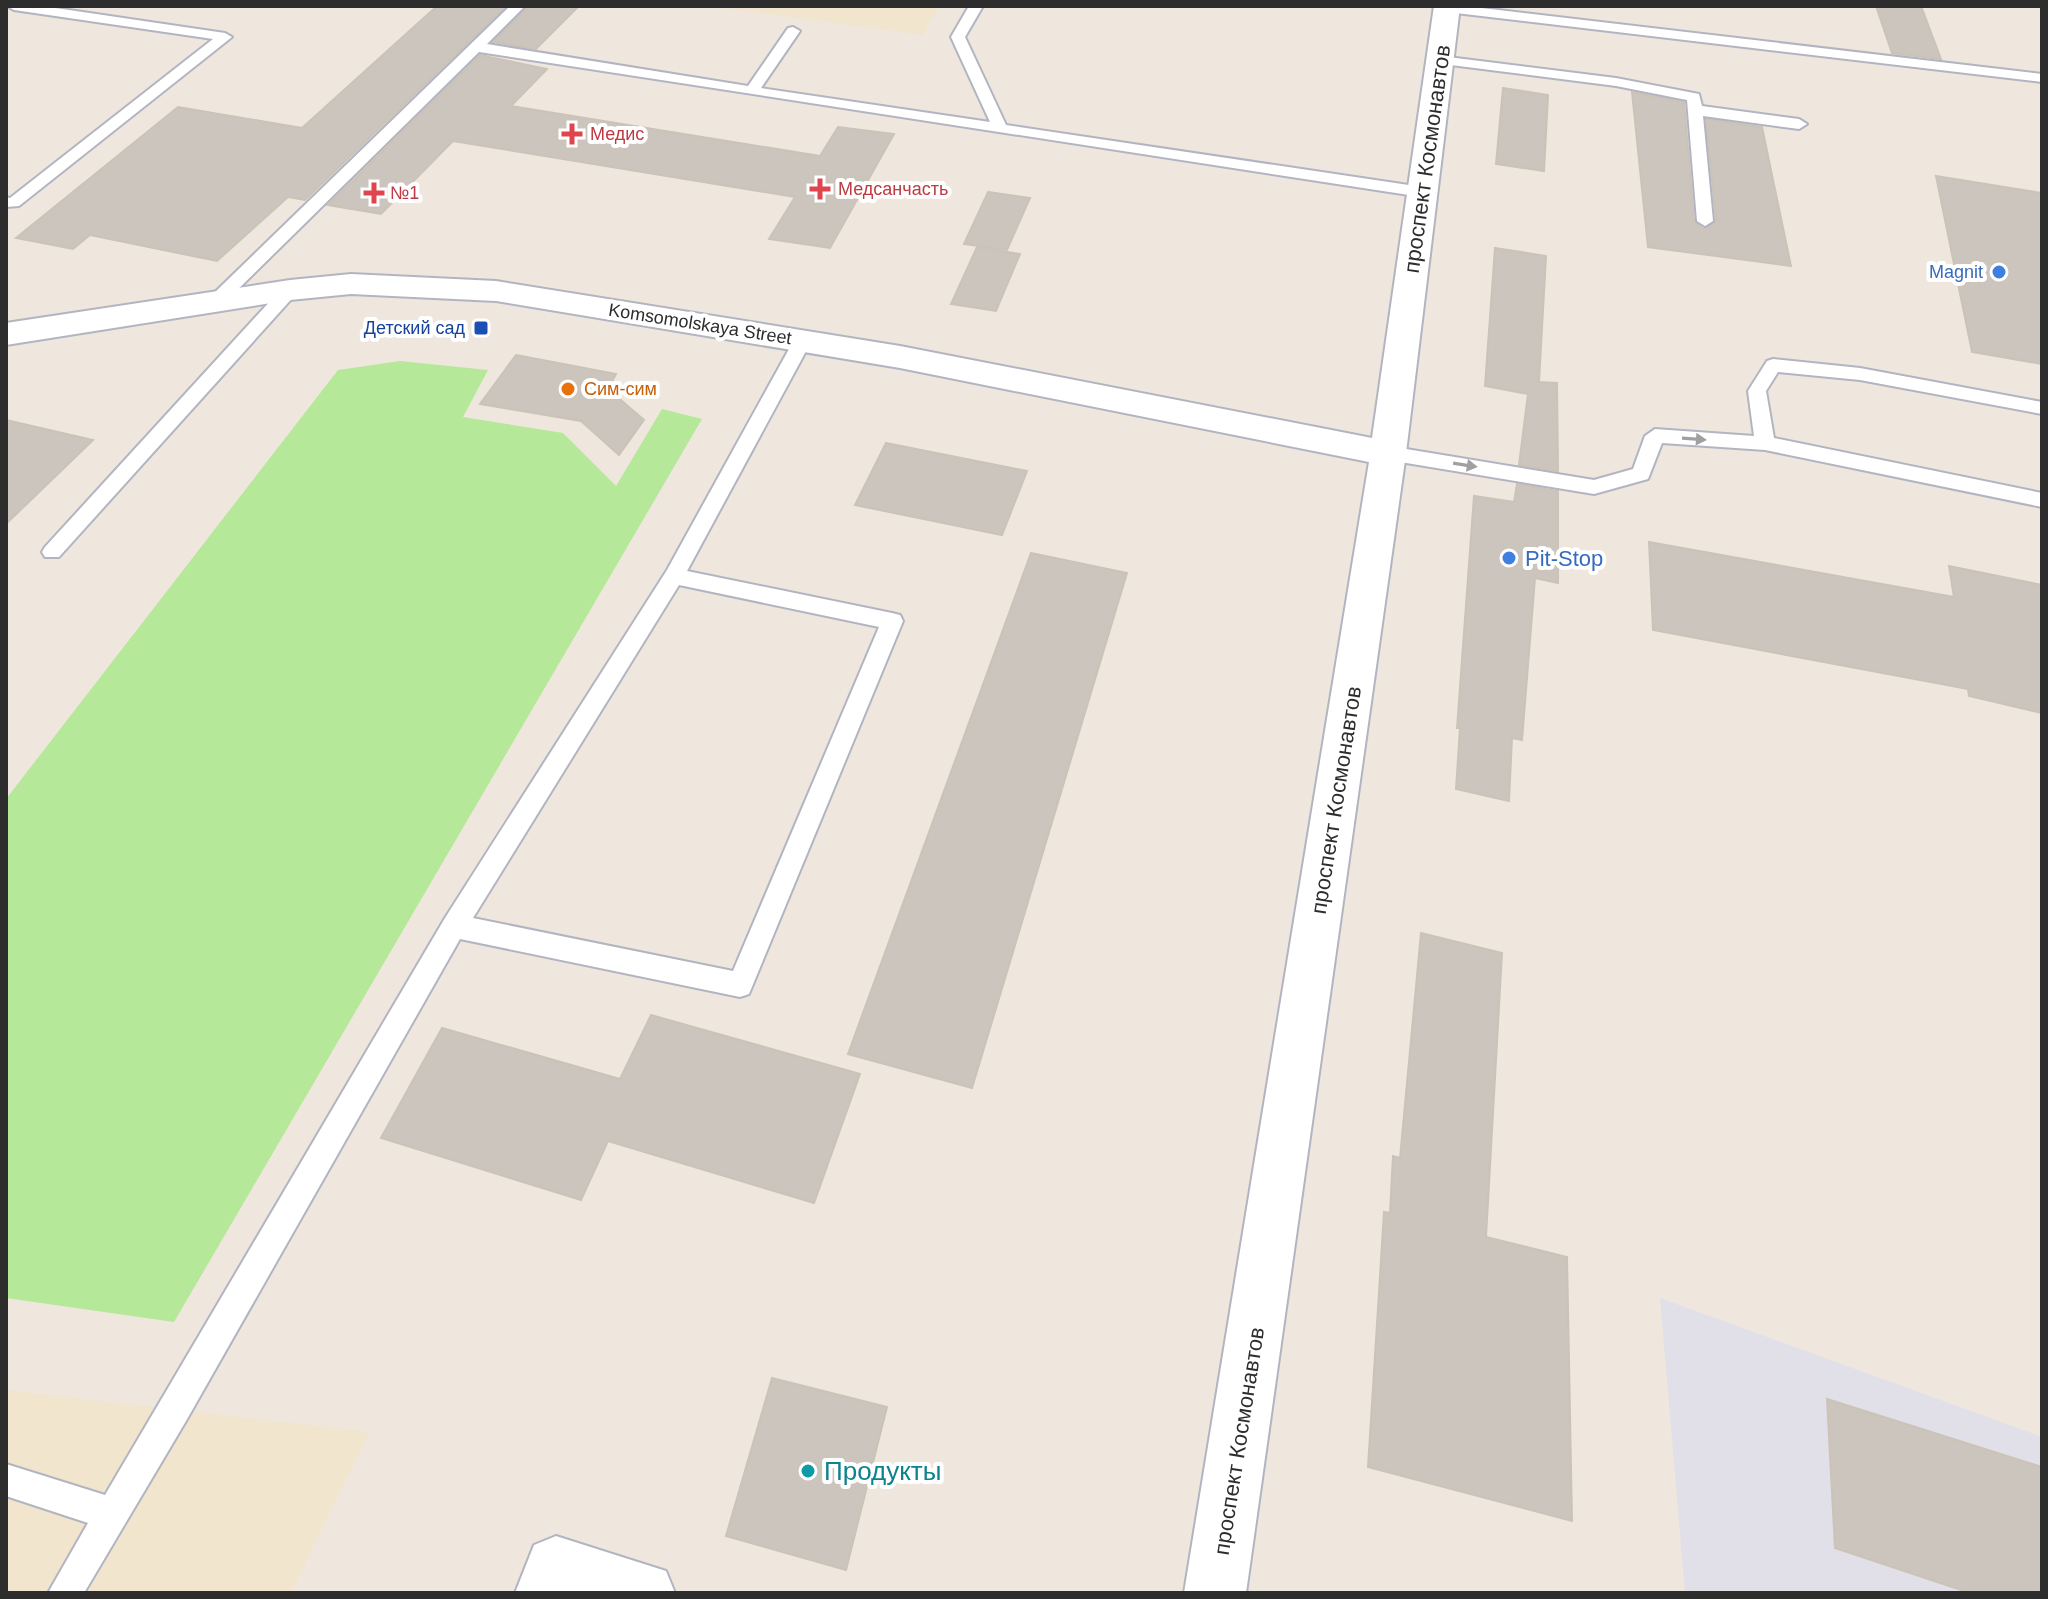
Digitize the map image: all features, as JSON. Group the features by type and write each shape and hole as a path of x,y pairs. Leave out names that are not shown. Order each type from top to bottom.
{"street":[{"name":"проспект Космонавтов","path":"1215,1593 1388,453 1447,7"},
{"name":"Komsomolskaya Street","path":"6,334 290,290 351,284 405,284 496,291 803,340 1388,453"},
{"path":"546,1593 556,1567 644,1593"}],"lane":[{"path":"6,202 13,203 225,37 14,6"},
{"path":"216,301 518,6"},
{"path":"976,6 958,37 1000,128"},
{"path":"1447,7 2042,78"},
{"path":"752,91 793,31"},
{"path":"476,47 1422,192"},
{"path":"1440,60 1616,82 1694,97 1705,221"},
{"path":"1695,110 1799,124"},
{"path":"52,552 290,290"},
{"path":"65,1593 114,1514 454,926 674,576 803,340"},
{"path":"1765,443 1757,391 1773,365 1860,374 2042,408"},
{"path":"1388,453 1594,487 1641,474 1655,436 1765,443 1894,472 2042,500"},
{"path":"454,926 740,985 892,621 674,576"},
{"path":"6,1480 114,1514"}],"shaded area":[{"path":"710,6 940,6 922,35"},
{"path":"1660,1298 2042,1437 2042,1593 1685,1593"},
{"path":"6,1390 369,1432 291,1593 6,1593"}],"green space":[{"path":"400,361 488,370 463,417 563,433 616,486 662,409 702,419 174,1322 6,1298 6,799 338,370"}],"building":[{"path":"437,6 506,6 305,200 288,197 217,261 90,235 73,249 16,238 178,107 302,128"},
{"path":"528,6 579,6 536,49 493,42"},
{"path":"1876,6 1921,6 1941,59 1892,53"},
{"path":"480,55 547,69 511,106 820,156 838,127 894,134 830,248 769,239 795,197 453,141 381,214 328,205"},
{"path":"1503,88 1548,95 1544,171 1496,164"},
{"path":"1632,92 1684,102 1694,221 1703,229 1716,221 1706,119 1762,127 1791,266 1648,247"},
{"name":"Magnit","path":"1936,176 2042,193 2042,364 1972,352"},
{"path":"988,192 1030,198 1007,250 964,244"},
{"path":"977,247 1020,254 996,311 951,304"},
{"path":"1495,248 1546,256 1539,382 1557,383 1558,471 1519,465 1528,394 1485,386"},
{"path":"516,355 616,374 608,389 644,420 619,455 581,421 480,404"},
{"path":"6,420 93,440 6,524"},
{"path":"886,443 1027,471 1002,535 855,505"},
{"path":"1517,484 1558,491 1558,583 1535,578 1522,740 1512,738 1509,801 1456,789 1460,728 1457,728 1474,496 1514,502"},
{"path":"1649,542 1954,597 1949,566 2042,585 2042,713 1969,696 1968,689 1653,630"},
{"path":"1031,553 1127,573 972,1088 848,1054"},
{"path":"1421,933 1502,953 1486,1237 1567,1257 1572,1521 1368,1467 1384,1212 1390,1213 1393,1156 1400,1158"},
{"path":"651,1015 860,1074 814,1203 608,1141 581,1200 381,1138 442,1028 620,1079"},
{"name":"Продукты","path":"772,1378 887,1407 846,1570 726,1536"},
{"path":"1827,1399 2042,1467 2042,1593 1970,1593 1835,1548"}],"place":[{"name":"Медис","path":"572,134"},
{"name":"Медсанчасть","path":"820,189"},
{"name":"№1","path":"374,193"},
{"name":"Magnit","path":"1999,272"},
{"name":"Детский сад","path":"481,328"},
{"name":"Сим-сим","path":"568,389"},
{"name":"Pit-Stop","path":"1509,558"},
{"name":"Продукты","path":"808,1471"}]}
